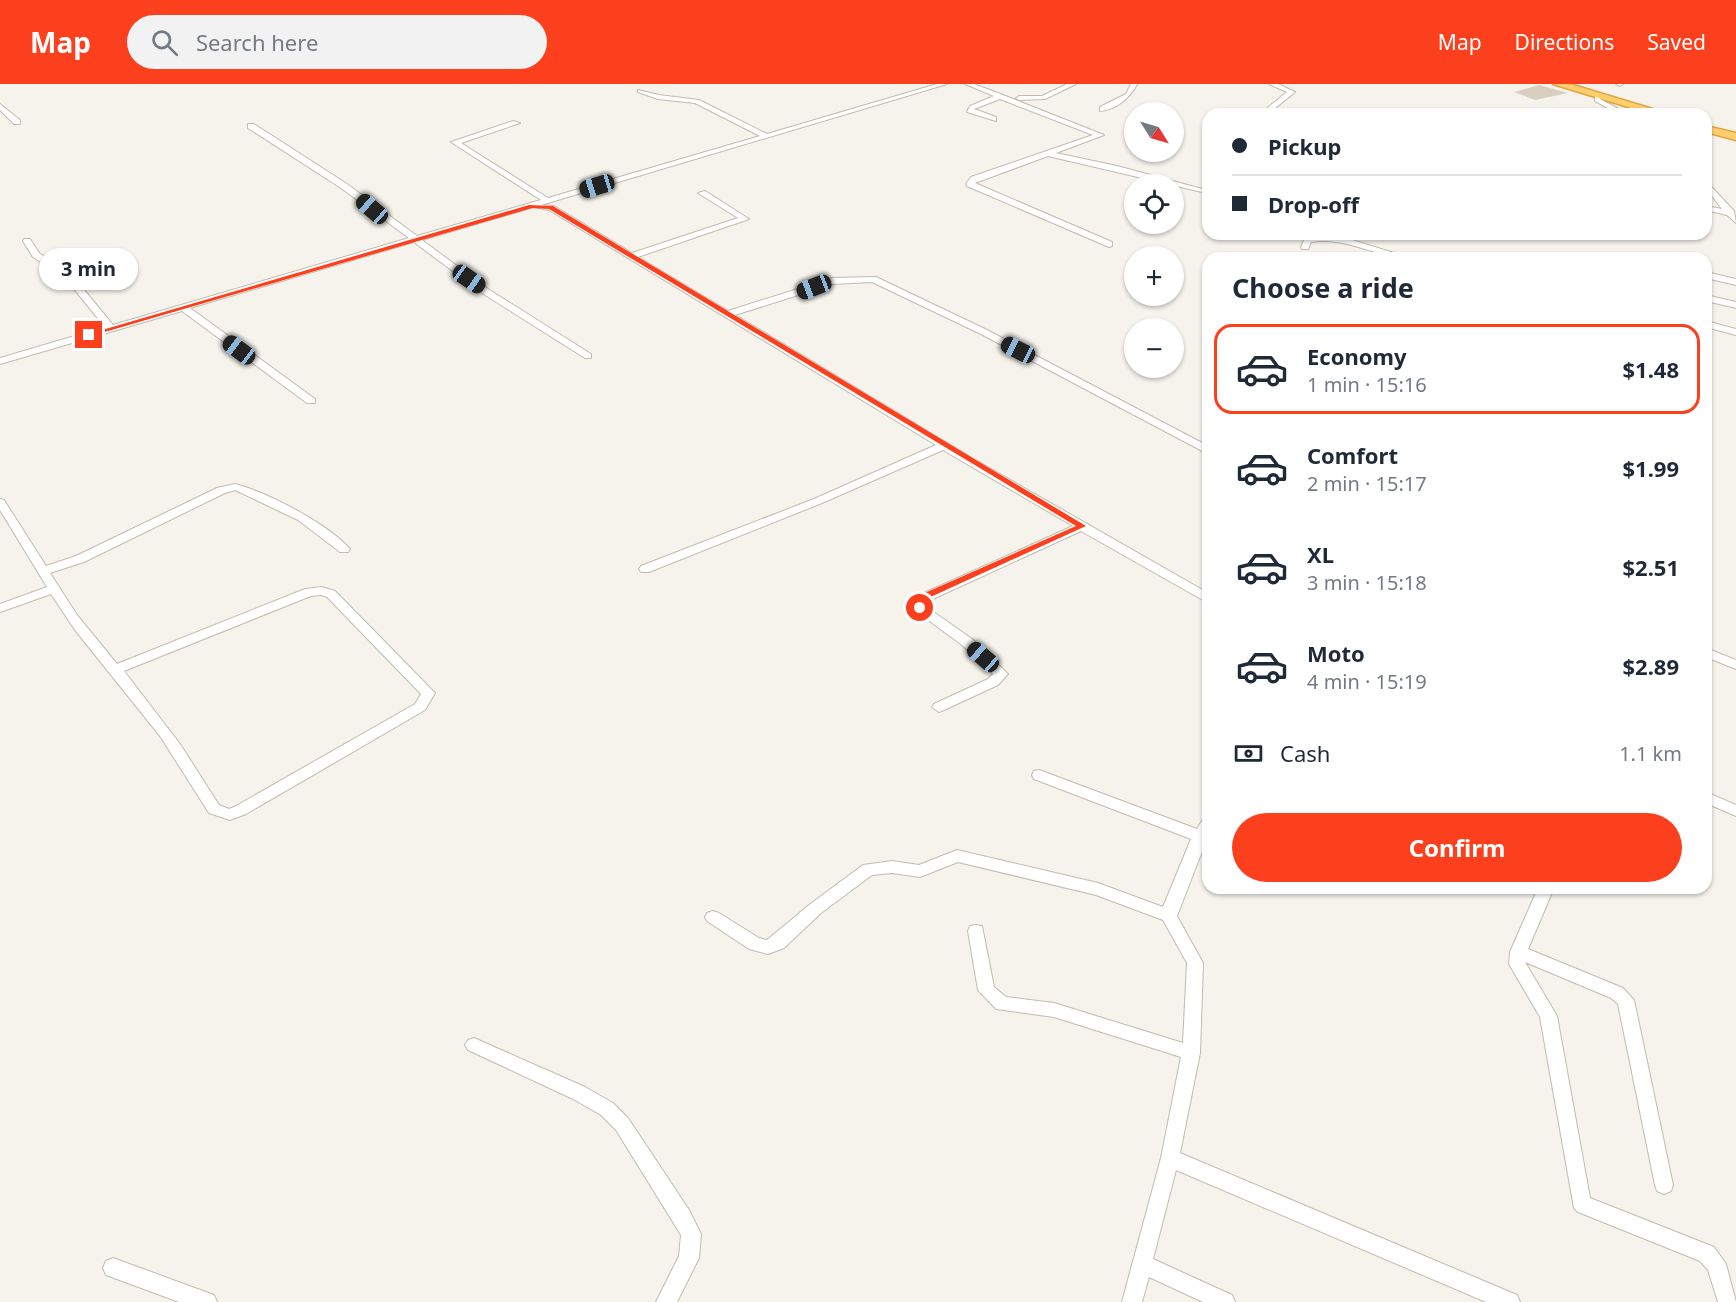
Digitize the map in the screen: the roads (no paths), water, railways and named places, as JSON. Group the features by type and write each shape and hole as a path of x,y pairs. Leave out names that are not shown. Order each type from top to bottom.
{"highway":[{"path":"1547,84 1639,108"},
{"path":"1558,84 1628,108"},
{"path":"1712,129 1736,135"}],"street":[{"path":"0,361 531,206 551,203 766,136 944,84"},
{"path":"968,84 1100,135 974,179 970,184 1109,244"},
{"path":"973,84 1012,97 1030,100 1043,98 1073,84"},
{"path":"1103,110 1129,95 1134,84"},
{"path":"1272,84 1292,92 1272,108"},
{"path":"640,92 658,97 697,101 766,136"},
{"path":"993,119 970,110 972,107 1001,96"},
{"path":"1596,97 1614,108"},
{"path":"0,106 17,122"},
{"path":"516,123 455,142 632,256 1202,596"},
{"path":"251,126 344,186 485,291 588,356"},
{"path":"1049,154 1126,170 1202,190"},
{"path":"1712,191 1733,217"},
{"path":"632,256 745,219 702,193"},
{"path":"1712,210 1733,217"},
{"path":"1305,247 1308,240"},
{"path":"1343,240 1385,252"},
{"path":"27,241 36,255 68,276 111,328"},
{"path":"1712,276 1736,282"},
{"path":"729,314 832,281 873,279 984,332 1202,448"},
{"path":"1712,299 1736,305"},
{"path":"183,307 311,401"},
{"path":"1712,326 1736,332"},
{"path":"645,569 818,501 945,445"},
{"path":"43,571 80,559 221,490 236,487 302,518 344,549"},
{"path":"0,502 54,589 114,670 131,688 177,749 214,809 230,815 420,707 428,693 331,594 322,591 309,592 114,670"},
{"path":"939,707 993,682 1001,674 967,642 920,608 917,601 1082,526"},
{"path":"0,608 54,589"},
{"path":"1712,655 1736,665"},
{"path":"1039,775 1202,829"},
{"path":"1712,801 1736,811"},
{"path":"1132,1302 1170,1158 1191,1053 1195,963 1169,916 1172,900 1202,834"},
{"path":"713,917 754,945 768,947 778,943 815,909 868,869 892,867 921,871 957,856 1098,889 1169,916"},
{"path":"1543,894 1518,952 1517,964 1548,1016 1581,1202 1585,1206 1707,1254 1716,1264 1728,1302"},
{"path":"976,931 986,990 1002,1004 1054,1010 1191,1053"},
{"path":"1518,952 1617,993 1626,999 1664,1185"},
{"path":"474,1045 579,1093 607,1109 622,1124 682,1216 691,1234 689,1258 666,1302"},
{"path":"1170,1158 1510,1302"},
{"path":"1143,1264 1225,1302"},
{"path":"113,1268 207,1302"}]}
